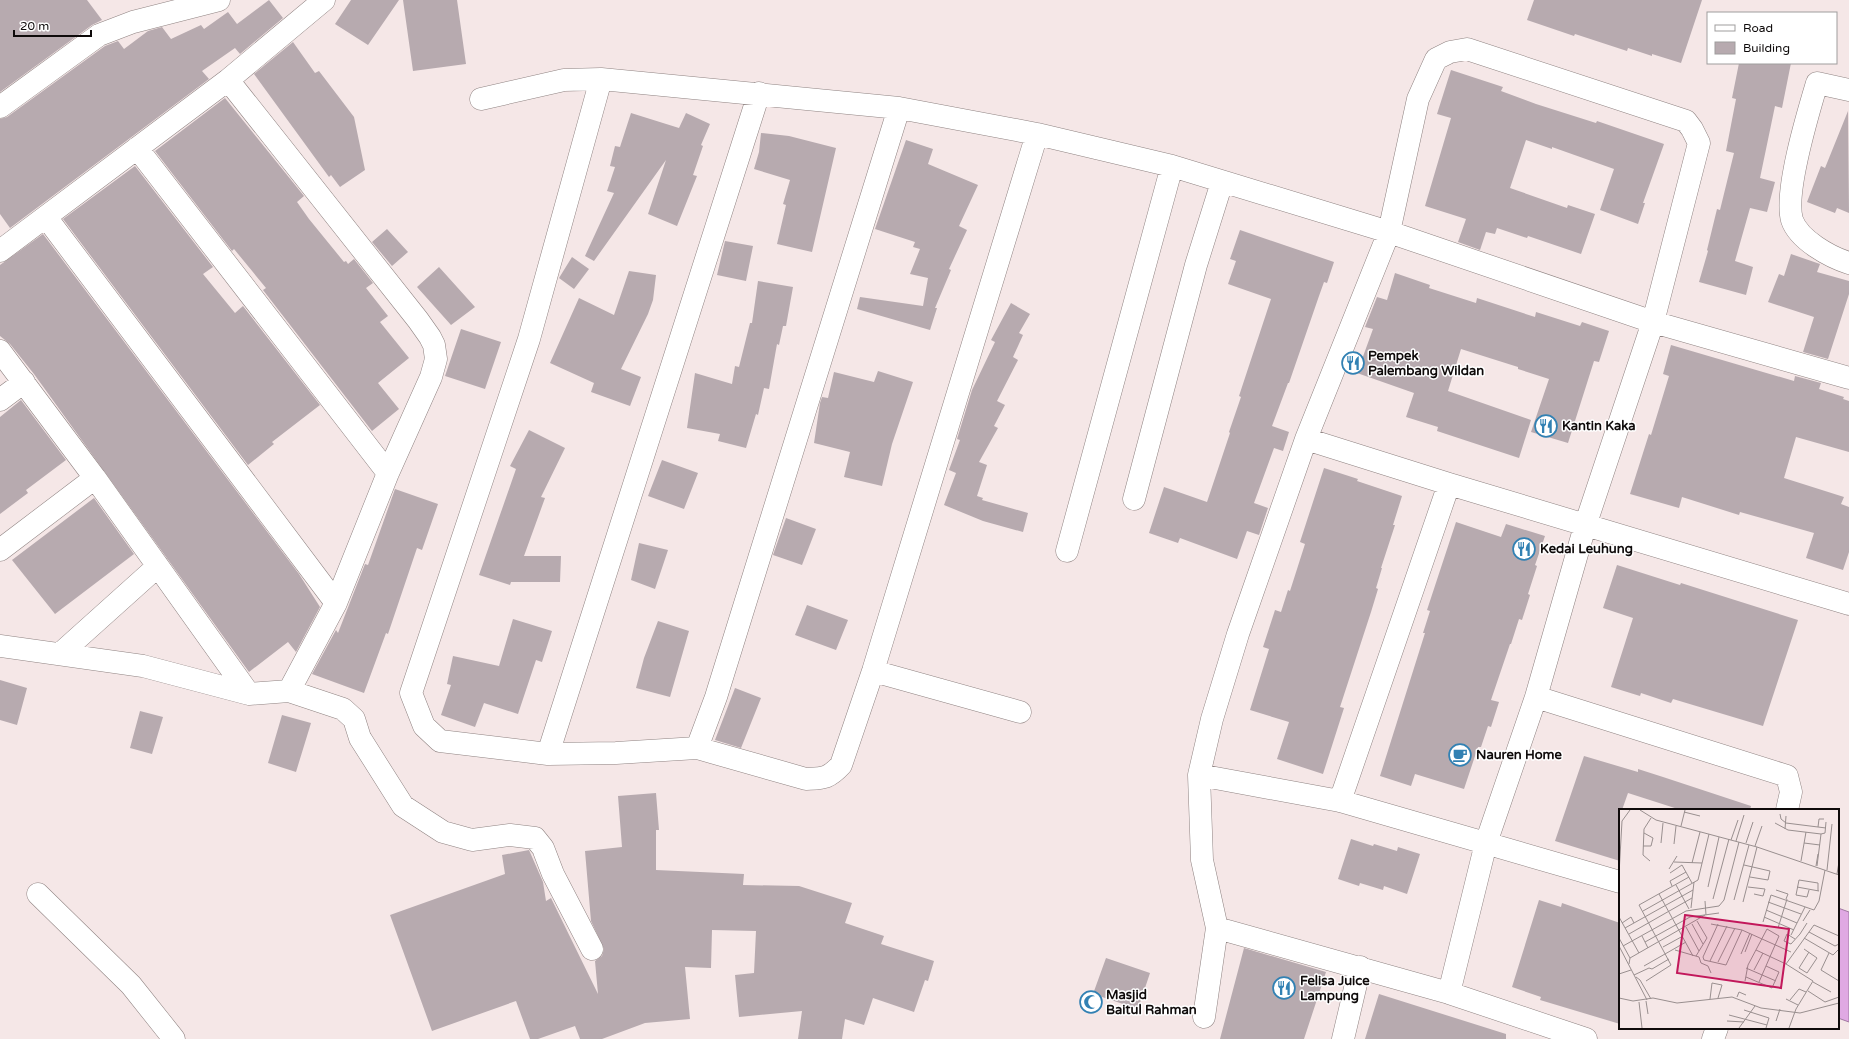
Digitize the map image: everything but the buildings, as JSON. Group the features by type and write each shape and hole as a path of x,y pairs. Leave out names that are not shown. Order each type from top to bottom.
{"street":[{"path":"0,107 99,35 133,22 218,0"},
{"path":"0,251 228,80 324,0"},
{"path":"1204,1017 1217,928 1202,860 1199,775 1212,719 1238,634 1306,439 1389,232 1418,99 1436,59 1450,52 1467,49 1686,121 1692,129 1698,143 1653,322 1586,526 1536,696 1486,843 1449,993"},
{"path":"601,79 529,339 411,693 424,726 440,742 548,754 616,753 698,748 806,779 821,778 832,775 841,765 872,671 1037,134"},
{"path":"481,99 564,80 601,79 899,108 1037,134 1172,166 1389,232 1653,322 1849,378"},
{"path":"228,80 430,337 436,359 431,377 388,473 336,603 289,692"},
{"path":"1849,90 1817,83 1810,106 1790,194 1793,221 1809,244 1849,263"},
{"path":"548,754 759,94"},
{"path":"698,748 716,697 899,108"},
{"path":"137,148 388,473"},
{"path":"1067,551 1172,166"},
{"path":"1134,499 1196,265 1222,182"},
{"path":"46,217 336,603"},
{"path":"0,351 95,478 249,694"},
{"path":"0,400 24,382"},
{"path":"1306,439 1586,526 1849,604"},
{"path":"0,550 95,478"},
{"path":"1340,801 1449,484"},
{"path":"60,654 158,566"},
{"path":"0,646 143,666 249,694 289,692 342,709 354,720 360,738 403,806 443,832 472,840 510,835 535,838 543,848 553,874 592,949"},
{"path":"872,671 1020,712"},
{"path":"1536,696 1787,776 1791,792 1787,809"},
{"path":"1199,775 1340,801 1619,882"},
{"path":"38,894 131,986 174,1039"},
{"path":"1217,928 1449,993 1586,1039"},
{"path":"1343,1039 1360,967"},
{"path":"1713,1039 1717,1029"}],"shaded area":[{"path":"1839,908 1849,912 1849,1022 1839,1018"}],"place":[{"name":"Pempek Palembang Wildan","path":"1353,363"},
{"name":"Kantin Kaka","path":"1546,426"},
{"name":"Kedai Leuhung","path":"1524,549"},
{"name":"Nauren Home","path":"1460,755"},
{"name":"Felisa Juice Lampung","path":"1284,988"},
{"name":"Masjid Baitul Rahman","path":"1091,1002"}]}
